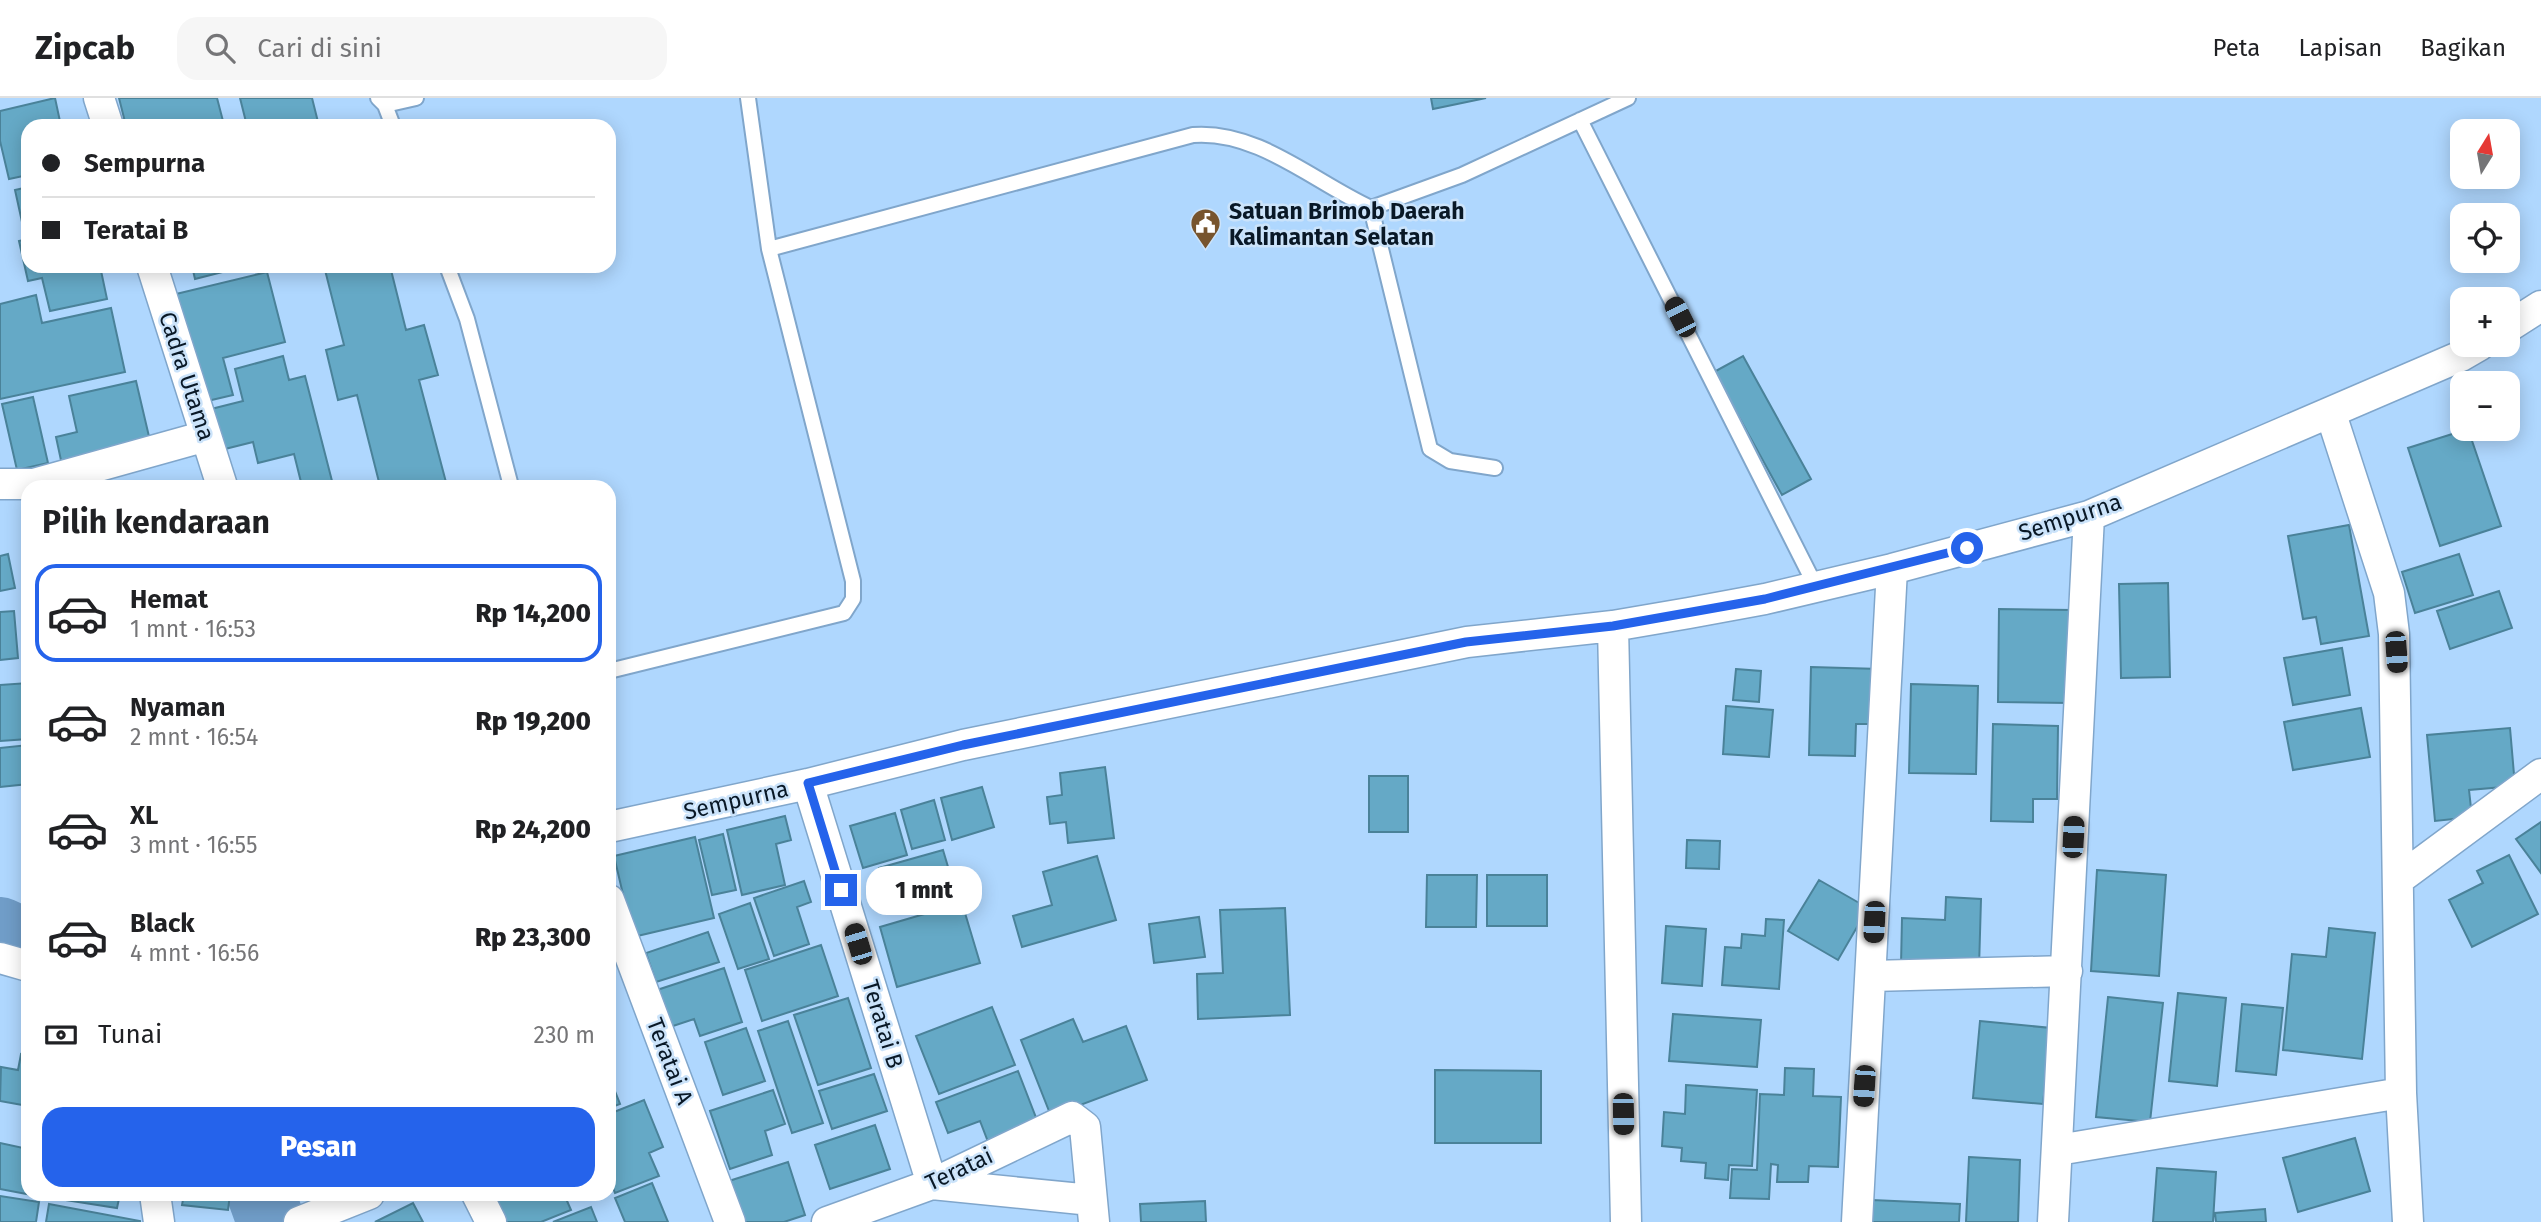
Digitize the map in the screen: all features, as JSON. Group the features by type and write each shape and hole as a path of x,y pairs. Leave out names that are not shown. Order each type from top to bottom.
{"street":[{"path":"99,98 106,119"},
{"name":"Cadra Utama","path":"154,273 220,480"},
{"path":"2520,319 2541,306"},
{"name":"Sempurna","path":"616,825 963,745 1466,642 1613,626 1816,587 1892,569 2089,516 2459,357"},
{"path":"2331,414 2389,593 2397,671 2401,1093 2407,1222"},
{"path":"52,480 206,436"},
{"path":"0,484 21,485"},
{"path":"2053,1222 2089,516"},
{"path":"1857,1222 1892,569"},
{"path":"1613,626 1626,1222"},
{"path":"2399,879 2541,774"},
{"name":"Teratai B","path":"808,783 932,1184"},
{"name":"Teratai A","path":"616,919 730,1222"},
{"path":"0,958 21,964"},
{"path":"1871,976 2067,971"},
{"path":"2058,1150 2401,1093"},
{"name":"Teratai","path":"835,1221 932,1184 1058,1121 1073,1117 1085,1127 1092,1211"},
{"path":"932,1184 1092,1211"},
{"path":"156,1201 159,1222"},
{"path":"299,1222 349,1201"},
{"path":"480,1201 491,1222"}],"lane":[{"path":"390,119 381,102 416,98"},
{"path":"616,669 844,613 853,599 853,581 769,249 747,98"},
{"path":"1371,208 1462,175 1628,98"},
{"path":"1580,120 1816,587"},
{"path":"769,249 1193,135 1214,133 1246,141 1371,208 1430,449 1450,461 1495,468"},
{"path":"450,273 467,319 509,480"}],"building":[{"path":"55,98 60,119 21,119 21,176 9,179 0,141 0,111"},
{"path":"119,98 217,98 222,119 124,119"},
{"path":"240,98 312,98 317,119 245,119"},
{"path":"1431,98 1486,98 1433,109"},
{"path":"21,189 21,217 15,190"},
{"path":"26,273 101,273 107,299 50,311 42,278 28,281"},
{"path":"194,273 219,273 195,279"},
{"path":"267,273 285,342 223,358 233,395 203,402 176,294"},
{"path":"326,273 392,273 406,330 424,325 438,375 419,380 445,480 378,480 357,395 338,400 326,350 344,345"},
{"path":"36,295 42,323 111,308 125,372 0,399 0,304"},
{"path":"283,356 289,380 305,376 332,480 300,480 294,454 258,463 253,442 221,450 211,409 243,401 235,369"},
{"path":"1743,356 1811,479 1782,495 1714,372"},
{"path":"136,381 151,445 62,465 56,437 77,432 69,396"},
{"path":"33,397 48,463 17,470 2,404"},
{"path":"2450,435 2450,441 2472,441 2501,526 2440,546 2408,448"},
{"path":"2349,525 2369,636 2321,644 2316,617 2303,619 2288,536"},
{"path":"8,554 15,588 0,591 0,556"},
{"path":"2459,554 2473,595 2415,613 2402,572"},
{"path":"2168,583 2170,677 2121,678 2119,584"},
{"path":"2499,591 2512,628 2450,649 2437,611"},
{"path":"1999,609 2072,610 2070,703 1998,702"},
{"path":"14,611 18,658 0,660 0,612"},
{"path":"2342,648 2350,695 2293,705 2284,658"},
{"path":"1811,667 1880,669 1878,724 1856,724 1855,756 1809,755"},
{"path":"1736,669 1761,671 1759,702 1733,700"},
{"path":"21,684 21,740 0,741 0,685"},
{"path":"1911,684 1978,686 1976,774 1909,773"},
{"path":"1726,706 1773,710 1769,757 1723,754"},
{"path":"2361,708 2370,757 2293,770 2284,722"},
{"path":"1993,724 2058,726 2057,799 2033,799 2033,822 1991,821"},
{"path":"2510,728 2515,786 2469,790 2472,817 2435,821 2427,735"},
{"path":"21,746 21,785 0,787 0,748"},
{"path":"1105,767 1114,838 1068,843 1066,822 1050,824 1047,797 1062,795 1060,773"},
{"path":"1369,776 1408,776 1408,832 1369,832"},
{"path":"982,787 994,827 952,840 941,798"},
{"path":"934,800 945,840 912,849 901,810"},
{"path":"895,813 907,855 863,868 850,826"},
{"path":"785,816 791,840 776,844 785,885 742,895 727,830"},
{"path":"2541,822 2541,873 2516,839"},
{"path":"723,834 736,890 712,895 699,840"},
{"path":"695,837 714,918 633,937 616,856"},
{"path":"1687,840 1720,841 1719,869 1686,868"},
{"path":"943,850 954,887 890,906 879,868"},
{"path":"2509,855 2538,914 2472,947 2449,900 2483,883 2477,871"},
{"path":"1097,856 1116,920 1022,947 1013,916 1052,905 1043,872"},
{"path":"2097,870 2166,875 2159,976 2091,971"},
{"path":"1427,875 1477,875 1476,927 1426,927"},
{"path":"1487,875 1547,875 1547,926 1487,926"},
{"path":"1819,880 1868,908 1838,960 1788,931"},
{"path":"804,881 811,902 797,907 809,944 774,956 754,898"},
{"path":"1946,897 1981,899 1979,968 1901,965 1902,918 1945,920"},
{"path":"750,903 769,959 738,969 719,914"},
{"path":"962,903 980,963 897,987 880,927"},
{"path":"1285,908 1290,1015 1198,1019 1197,974 1223,973 1220,910"},
{"path":"1199,917 1205,957 1154,963 1149,924"},
{"path":"1766,919 1784,920 1779,989 1722,985 1725,947 1741,948 1742,934 1765,936"},
{"path":"1666,926 1706,929 1702,986 1662,983"},
{"path":"2329,928 2375,933 2362,1059 2283,1050 2292,954 2326,957"},
{"path":"708,932 719,962 656,982 646,953"},
{"path":"821,945 838,996 762,1021 745,970"},
{"path":"724,968 742,1022 700,1036 694,1019 667,1028 654,991"},
{"path":"2178,993 2226,998 2217,1086 2169,1081"},
{"path":"2108,997 2163,1003 2150,1122 2096,1117"},
{"path":"848,998 871,1068 818,1085 794,1015"},
{"path":"2242,1004 2283,1008 2276,1075 2236,1071"},
{"path":"992,1007 1015,1065 939,1094 916,1036"},
{"path":"1673,1014 1761,1020 1757,1067 1669,1061"},
{"path":"1073,1019 1083,1042 1126,1026 1147,1080 1051,1116 1021,1040"},
{"path":"788,1021 823,1123 792,1133 758,1031"},
{"path":"1980,1021 2051,1028 2043,1104 1973,1098"},
{"path":"746,1028 765,1081 723,1095 705,1042"},
{"path":"21,1054 21,1105 0,1101 1,1067 18,1070"},
{"path":"1785,1068 1814,1069 1813,1096 1841,1097 1838,1167 1809,1166 1808,1182 1777,1182 1778,1165 1771,1164 1769,1199 1730,1198 1732,1169 1757,1170 1760,1094 1784,1095"},
{"path":"1435,1070 1541,1071 1541,1143 1435,1143"},
{"path":"1018,1071 1040,1128 990,1147 980,1121 948,1133 936,1102"},
{"path":"874,1074 887,1111 832,1129 819,1091"},
{"path":"1686,1085 1757,1090 1752,1166 1729,1165 1728,1180 1705,1178 1706,1163 1681,1161 1682,1148 1662,1146 1664,1112 1685,1114"},
{"path":"773,1090 785,1124 765,1131 772,1155 730,1169 710,1111"},
{"path":"644,1100 663,1147 649,1153 659,1176 616,1193 616,1111"},
{"path":"875,1125 890,1169 830,1189 815,1145"},
{"path":"2355,1138 2370,1191 2298,1212 2283,1158"},
{"path":"0,1143 21,1148 21,1193 0,1189"},
{"path":"1969,1157 2020,1160 2018,1222 1966,1222"},
{"path":"788,1162 805,1215 784,1222 743,1222 729,1181"},
{"path":"2157,1168 2216,1172 2213,1222 2153,1222"},
{"path":"652,1183 668,1222 625,1222 616,1198"},
{"path":"0,1196 39,1202 36,1222 0,1222"},
{"path":"1872,1200 1960,1204 1959,1222 1871,1222"},
{"path":"72,1201 118,1201 117,1208"},
{"path":"183,1201 229,1201 228,1210 182,1205"},
{"path":"495,1201 567,1201 571,1210 541,1222 503,1222"},
{"path":"1205,1201 1206,1222 1141,1222 1140,1204"},
{"path":"413,1203 423,1222 375,1222"},
{"path":"49,1204 140,1221 140,1222 46,1222"},
{"path":"591,1207 597,1222 553,1222"},
{"path":"2265,1209 2266,1222 2216,1222 2215,1213"}],"waterway":[{"path":"0,931 21,941"},
{"path":"264,1201 271,1222"}],"place":[{"name":"Satuan Brimob Daerah Kalimantan Selatan","path":"1206,251"}],"route":[{"path":"841,890 808,783 963,745 1466,642 1613,626 1765,599 1967,548"}]}
